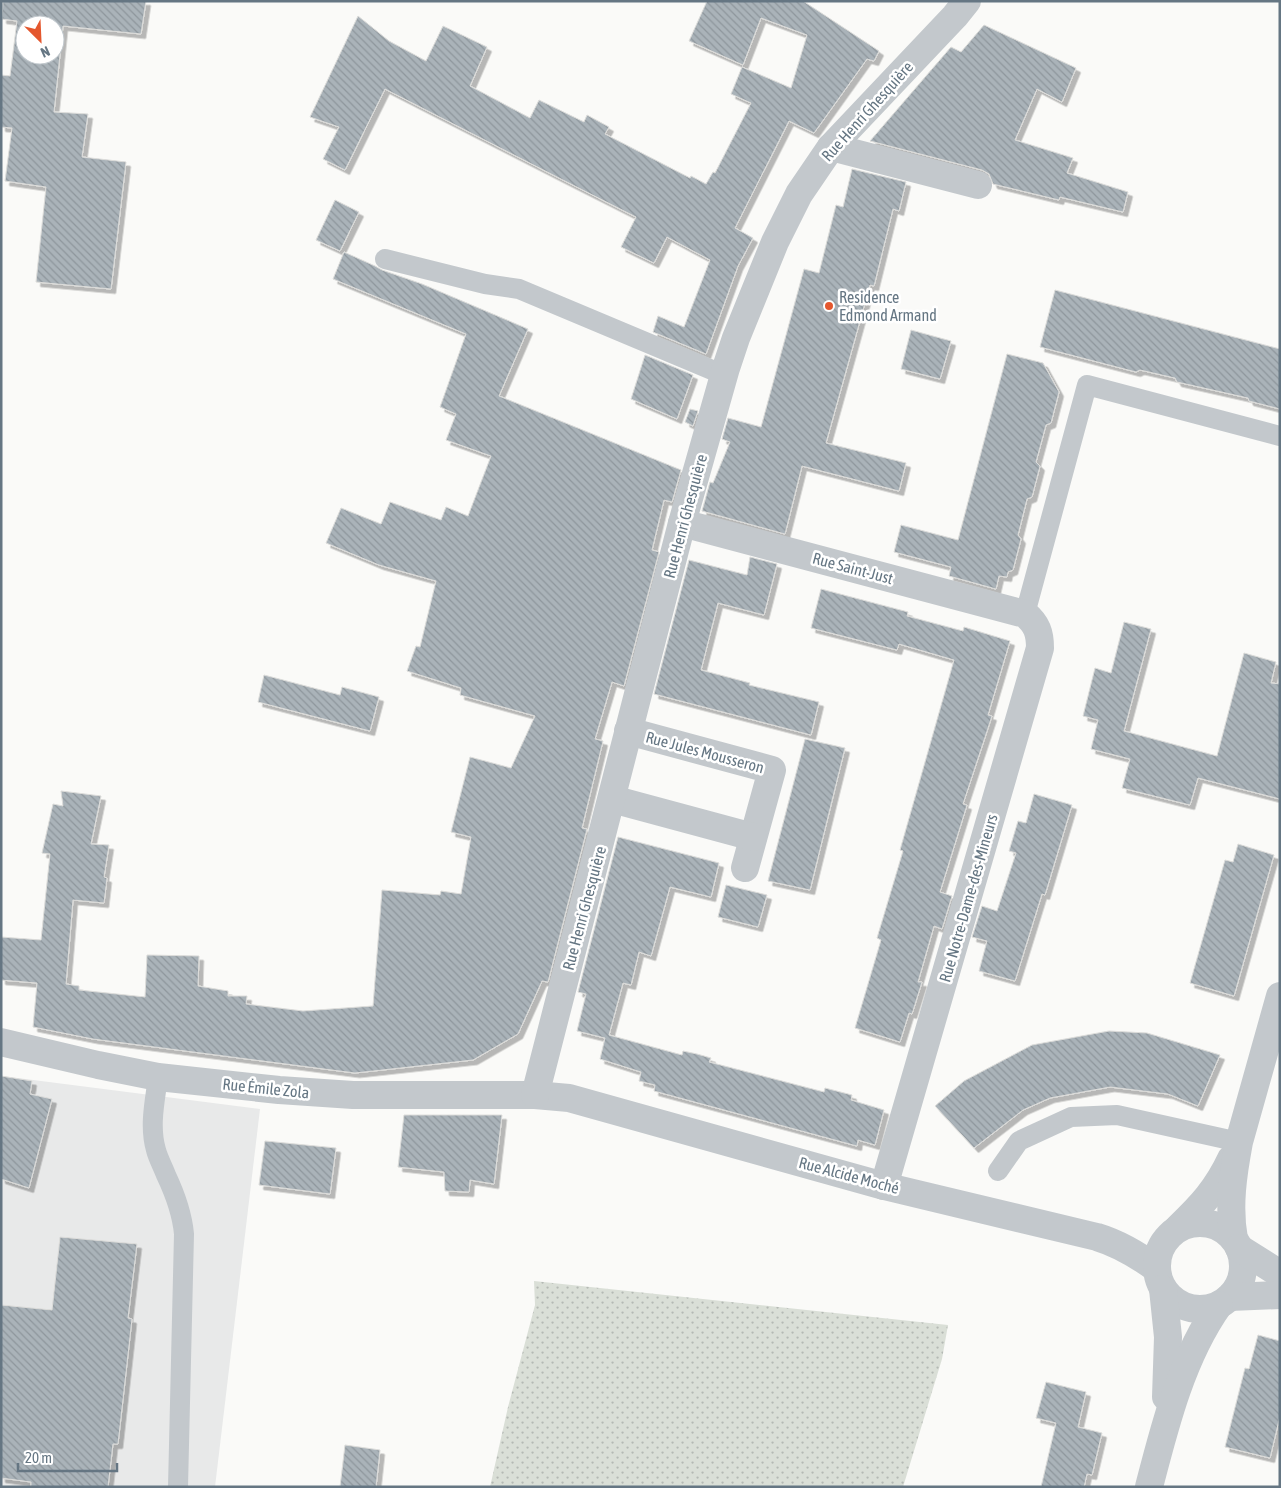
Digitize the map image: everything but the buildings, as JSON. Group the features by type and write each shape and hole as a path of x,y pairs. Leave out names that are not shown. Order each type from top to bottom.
{"street":[{"name":"Rue Henri Ghesquière","path":"535,1095 682,523 736,338 775,242 799,194 831,147 967,1"},
{"path":"831,147 978,185"},
{"name":"Rue Saint-Just","path":"682,523 1025,614"},
{"name":"Rue Notre-Dame-des-Mineurs","path":"884,1186 1040,648 1040,636 1037,627 1025,614"},
{"name":"Rue Jules Mousseron","path":"628,731 772,770 745,868"},
{"path":"612,799 753,837"},
{"path":"1149,1487 1164,1429 1196,1340 1224,1301 1238,1286 1243,1274 1243,1260 1231,1217 1234,1167 1239,1142 1280,996"},
{"name":"Rue Émile Zola","path":"1,1042 158,1077 312,1093 535,1095"},
{"name":"Rue Alcide Moché","path":"535,1095 561,1097 591,1103 884,1186 1112,1242 1135,1253 1160,1279"},
{"path":"1164,1429 1168,1345 1160,1279 1160,1249 1168,1237 1204,1203 1214,1190 1239,1142"},
{"path":"1178,1228 1198,1222 1212,1224 1224,1230 1237,1243 1280,1274"},
{"path":"1160,1279 1178,1304 1191,1309 1205,1309 1224,1301 1280,1295"}],"lane":[{"path":"385,259 485,284 519,289 724,375"},
{"path":"1025,614 1087,385 1280,436"},
{"path":"158,1077 152,1124 153,1137 156,1152 179,1205 184,1234 178,1487"},
{"path":"998,1171 1018,1141 1071,1117 1117,1115 1239,1142"}],"shaded area":[{"path":"2,1076 260,1109 215,1487 1,1487"},
{"path":"534,1281 948,1325 942,1359 903,1487 490,1487 508,1407 535,1305"}],"place":[{"name":"Residence Edmond Armand","path":"829,306"}]}
